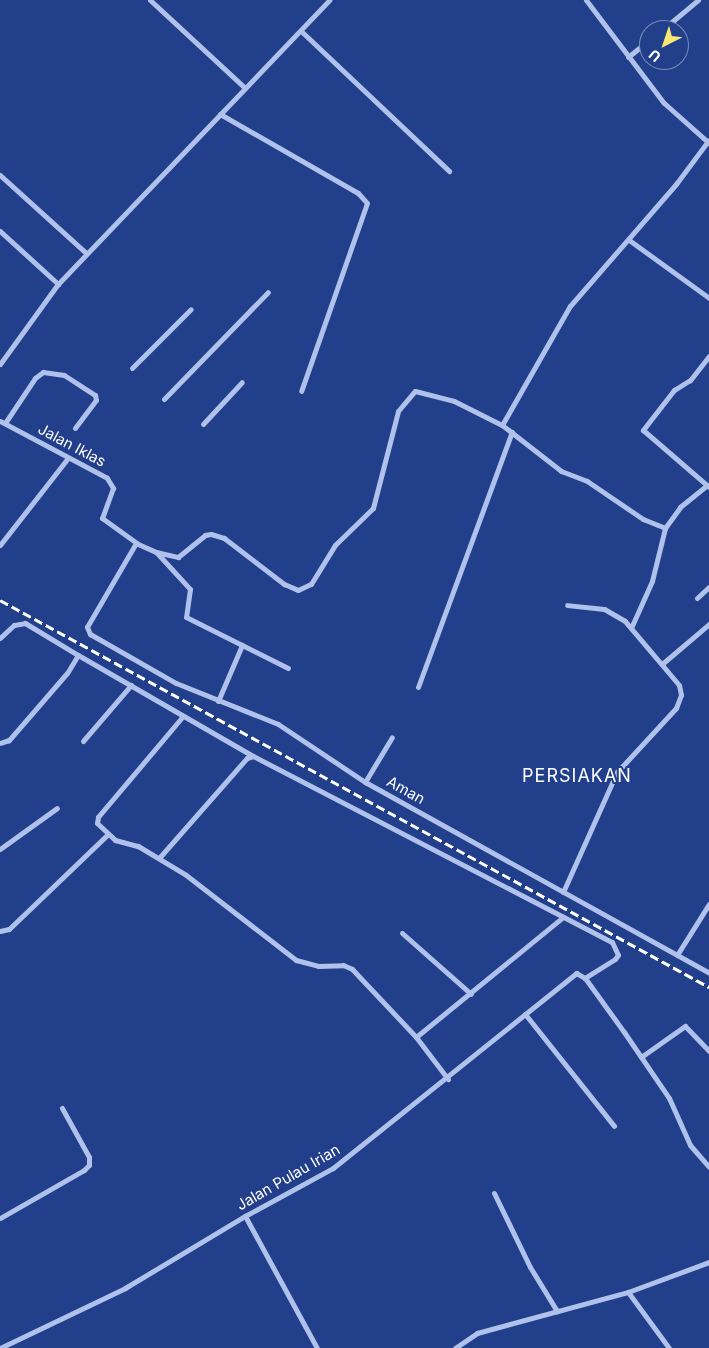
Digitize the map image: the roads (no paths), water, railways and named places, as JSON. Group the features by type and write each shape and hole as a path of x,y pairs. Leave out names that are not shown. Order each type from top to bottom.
{"street":[{"path":"150,0 245,88"},
{"path":"0,364 58,284 86,253 329,0"},
{"path":"502,425 570,306 628,240 708,142 664,104 587,2 594,0"},
{"path":"674,20 698,0"},
{"path":"301,31 450,171"},
{"path":"628,57 639,48"},
{"path":"220,114 358,193 367,203 301,391"},
{"path":"0,175 86,253"},
{"path":"0,231 58,284"},
{"path":"628,240 709,298"},
{"path":"164,399 268,292"},
{"path":"132,368 190,309"},
{"path":"631,628 647,595 666,528 680,507 708,486 643,430 674,390 690,380 709,356"},
{"path":"2,422 35,378 43,372 64,375 95,395 96,400 75,428"},
{"path":"203,424 242,382"},
{"path":"136,543 156,552 178,557 204,535 211,534 232,544 284,584 303,590 311,584 335,545 373,508 398,411 409,395 415,391 454,402 502,425 561,471 587,481 643,519 666,528"},
{"name":"Jalan Iklas","path":"2,422 107,478 113,488 102,518 136,543"},
{"path":"418,687 512,432"},
{"path":"0,545 68,458"},
{"name":"Aman","path":"136,543 87,627 90,634 176,682 218,701 278,724 365,782 709,973"},
{"path":"156,552 190,589 186,617 288,668"},
{"path":"697,598 709,586"},
{"path":"563,892 617,772 679,703 679,685 631,628 604,609 567,605"},
{"path":"0,638 14,625 25,623 253,756 612,942 617,948 615,959 585,978 669,1098 690,1146 709,1167"},
{"path":"662,664 709,624"},
{"path":"218,701 242,645"},
{"path":"0,743 9,740 67,673 78,655"},
{"path":"83,740 131,686"},
{"path":"183,716 98,817 97,823 107,835 138,846 159,858 296,960 318,966 343,965 352,969 416,1037 448,1079"},
{"path":"365,782 392,737"},
{"path":"159,858 247,758 253,756"},
{"path":"0,849 57,808"},
{"path":"0,931 9,929 107,835"},
{"path":"677,955 709,904"},
{"path":"416,1037 563,917"},
{"path":"402,933 471,994"},
{"name":"Jalan Pulau Irian","path":"0,1348 125,1288 246,1216 334,1168 448,1079 570,975 576,973 585,978"},
{"path":"525,1014 614,1126"},
{"path":"641,1057 684,1026 709,1050"},
{"path":"0,1218 84,1170 89,1164 89,1156 62,1108"},
{"path":"494,1193 530,1267 557,1311"},
{"path":"246,1216 317,1348"},
{"path":"454,1348 477,1333 628,1292 709,1262"},
{"path":"628,1292 668,1348"}],"railway":[{"path":"0,600 709,987"}],"district":[{"name":"PERSIAKAN","path":"577,776"}]}
